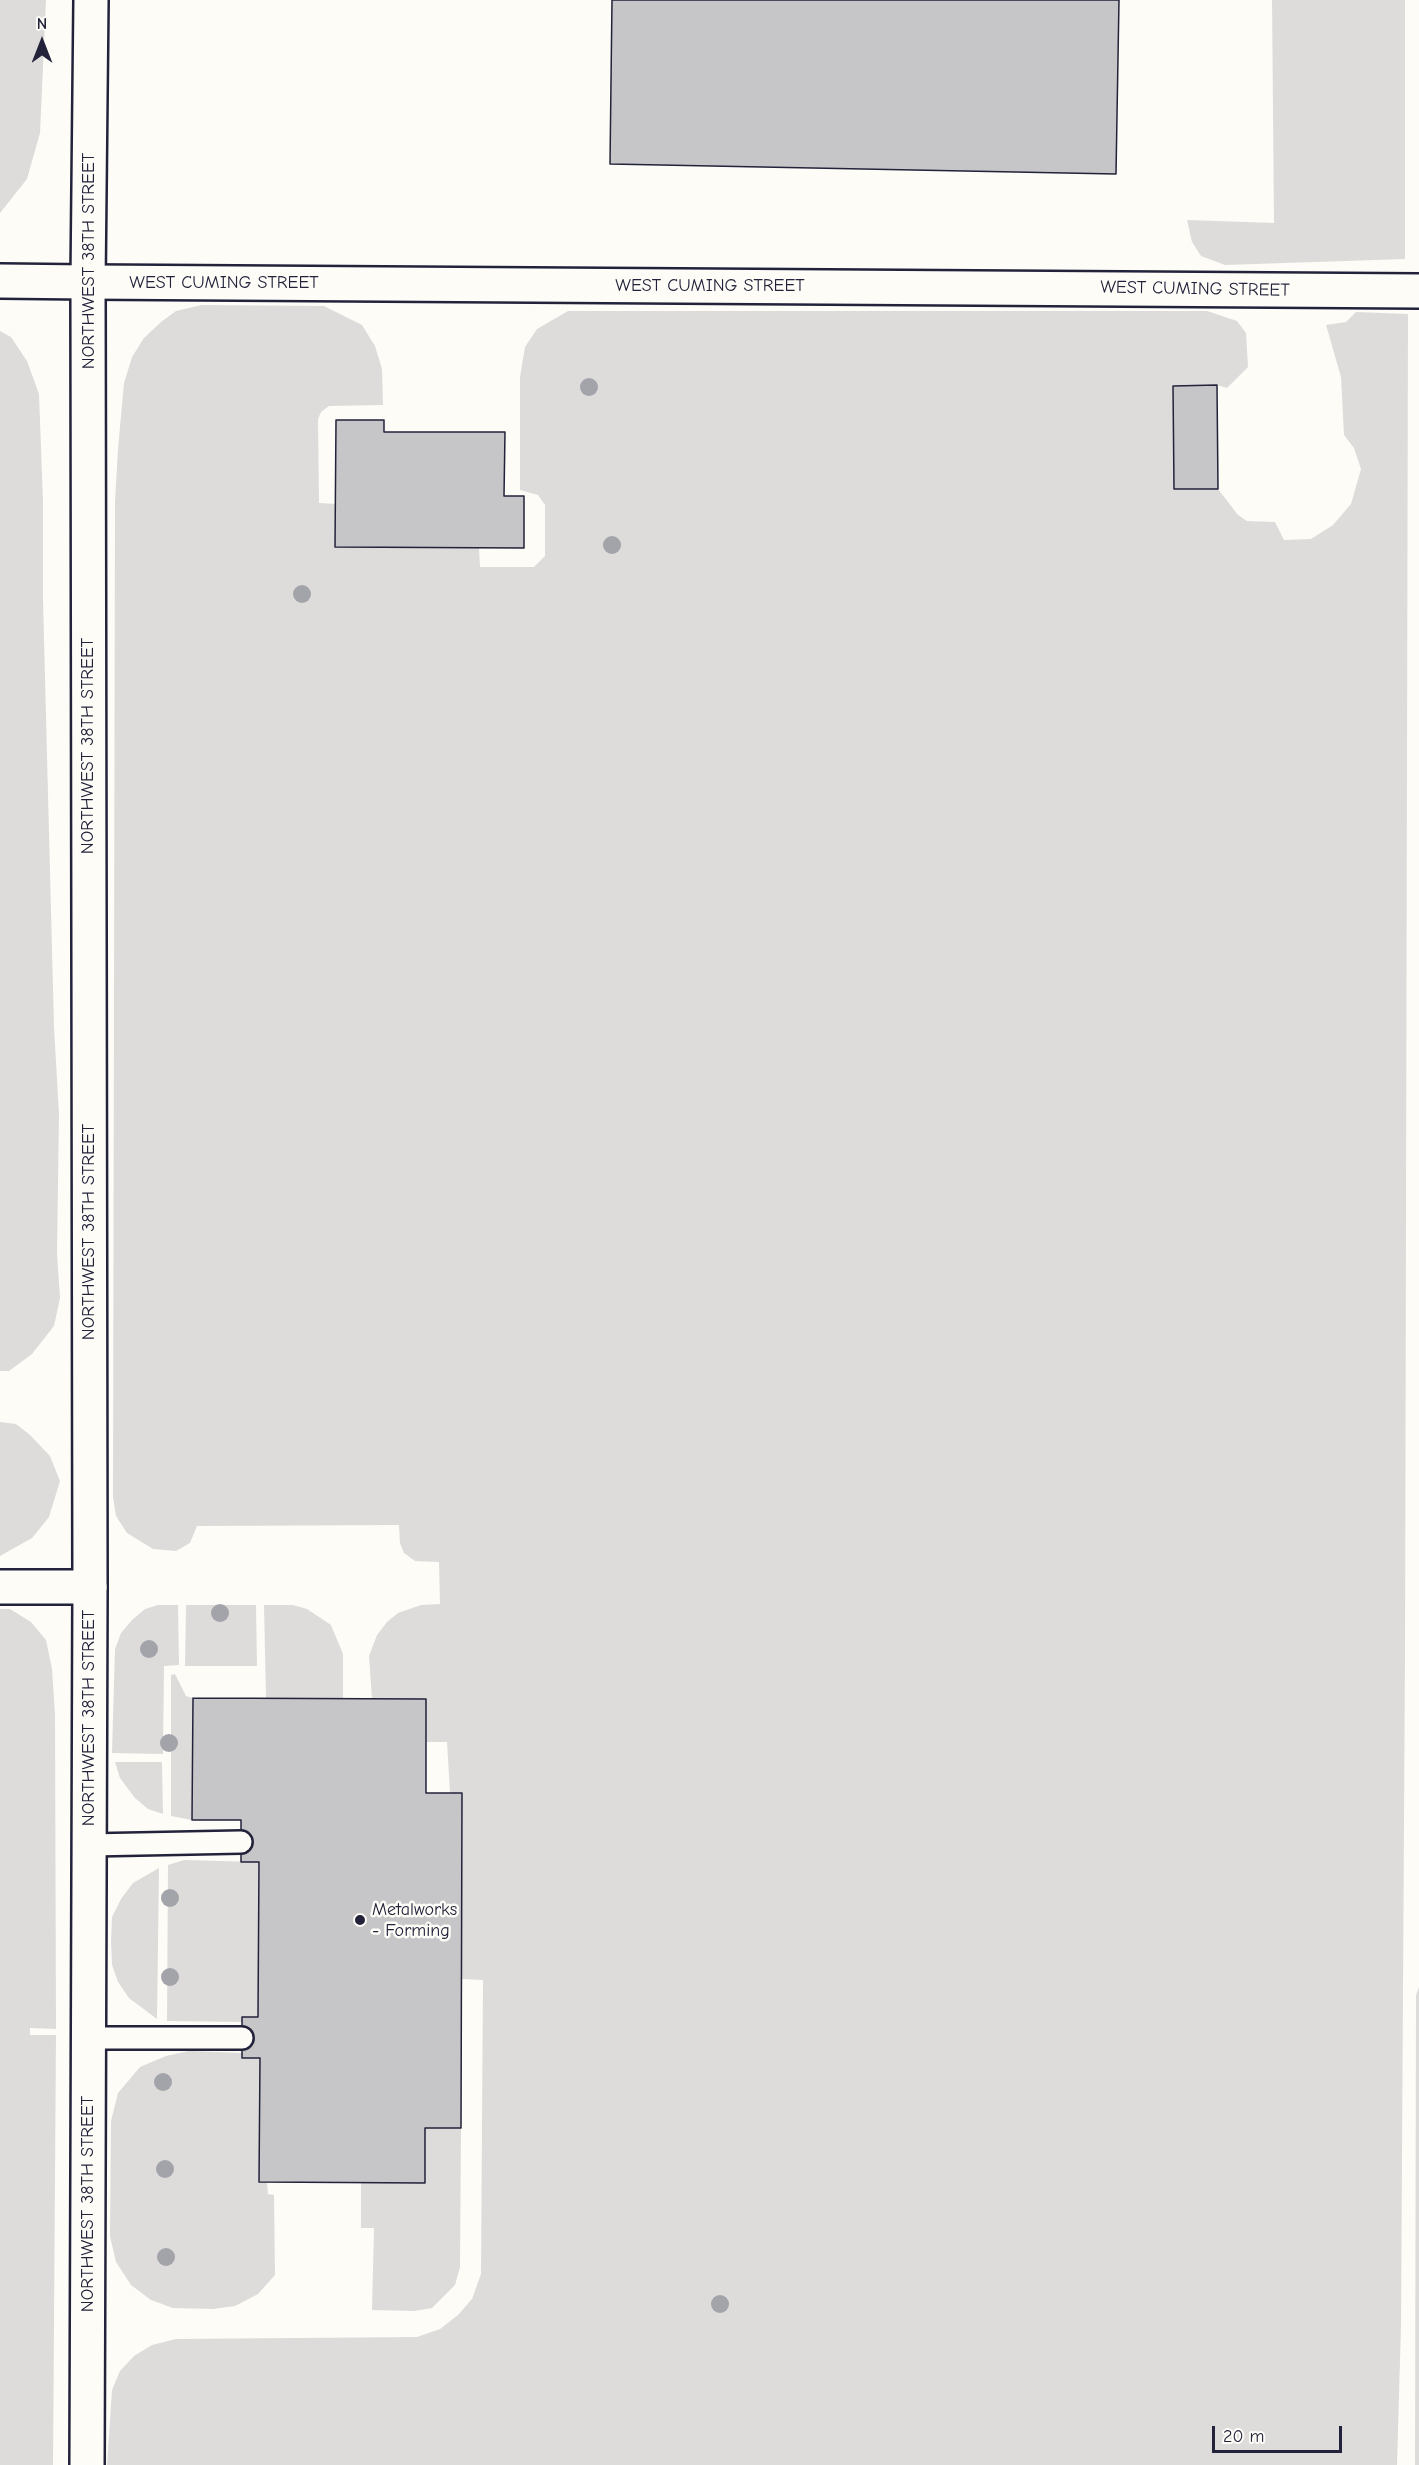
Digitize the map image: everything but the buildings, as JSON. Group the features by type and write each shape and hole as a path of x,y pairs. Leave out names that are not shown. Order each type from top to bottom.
{"main road":[{"name":"NORTHWEST 38TH STREET","path":"87,2465 90,1587 88,282 91,0"},
{"name":"WEST CUMING STREET","path":"0,281 1419,291"},
{"path":"0,1587 90,1587"}],"lane":[{"path":"89,1845 241,1842"},
{"path":"88,2038 242,2038"}],"shaded area":[{"path":"0,0 46,0 40,133 27,179 0,213"},
{"path":"1272,0 1405,0 1405,259 1225,265 1201,256 1192,242 1187,220 1274,223"},
{"path":"202,305 324,306 362,325 375,346 382,369 383,405 329,406 321,412 318,419 319,503 336,504 479,548 480,567 534,567 545,556 545,505 538,495 520,490 520,377 525,347 537,329 568,311 1207,311 1237,321 1246,333 1248,367 1227,388 1217,385 1173,386 1174,489 1218,489 1238,515 1247,521 1275,522 1284,540 1311,539 1333,525 1351,504 1361,469 1354,448 1344,435 1341,377 1326,325 1346,322 1356,312 1408,314 1405,1654 1401,2326 1397,2465 107,2465 112,2390 120,2371 134,2356 152,2345 176,2339 417,2337 440,2329 458,2315 472,2299 481,2274 483,1980 461,1979 447,1742 426,1742 372,1699 369,1656 377,1635 398,1613 421,1605 440,1604 439,1562 415,1561 404,1553 400,1543 399,1525 197,1526 190,1543 176,1551 153,1549 127,1533 116,1516 113,1497 115,502 118,449 124,383 132,357 144,338 161,322 176,311"},
{"path":"0,331 11,337 27,361 39,394 54,1027 59,1114 57,1253 60,1298 54,1326 32,1354 9,1371 0,1371"},
{"path":"0,1422 16,1424 30,1435 50,1456 60,1481 49,1517 32,1538 0,1556"},
{"path":"158,1605 178,1605 179,1665 164,1666 163,1754 112,1753 115,1649 121,1633 132,1620 145,1609"},
{"path":"186,1605 256,1605 257,1666 185,1666"},
{"path":"264,1605 293,1605 307,1609 331,1625 343,1654 343,1699 266,1698"},
{"path":"0,1609 10,1609 31,1622 46,1640 52,1669 55,1714 56,2029 30,2028 30,2035 56,2035 53,2465 0,2465"},
{"path":"175,1674 186,1696 193,1698 192,1820 171,1816 171,1675"},
{"path":"115,1762 162,1762 163,1814 148,1809 135,1798 120,1778"},
{"path":"184,1860 259,1862 258,2017 242,2017 242,2022 167,2021 168,1865"},
{"path":"159,1868 157,2019 129,1998 118,1982 112,1965 111,1942 112,1917 121,1899 133,1883"},
{"path":"1419,1987 1419,2465 1415,2465 1416,1995"},
{"path":"189,2051 242,2053 260,2058 259,2182 267,2182 268,2194 274,2195 275,2275 258,2294 235,2306 213,2309 173,2308 151,2300 131,2285 116,2262 110,2236 111,2121 118,2093 140,2067 166,2056"},
{"path":"425,2128 461,2128 460,2267 455,2285 432,2308 414,2311 372,2310 374,2228 361,2228 361,2183 424,2183"}],"place":[{"name":"Metalworks - Forming","path":"360,1920"}]}
